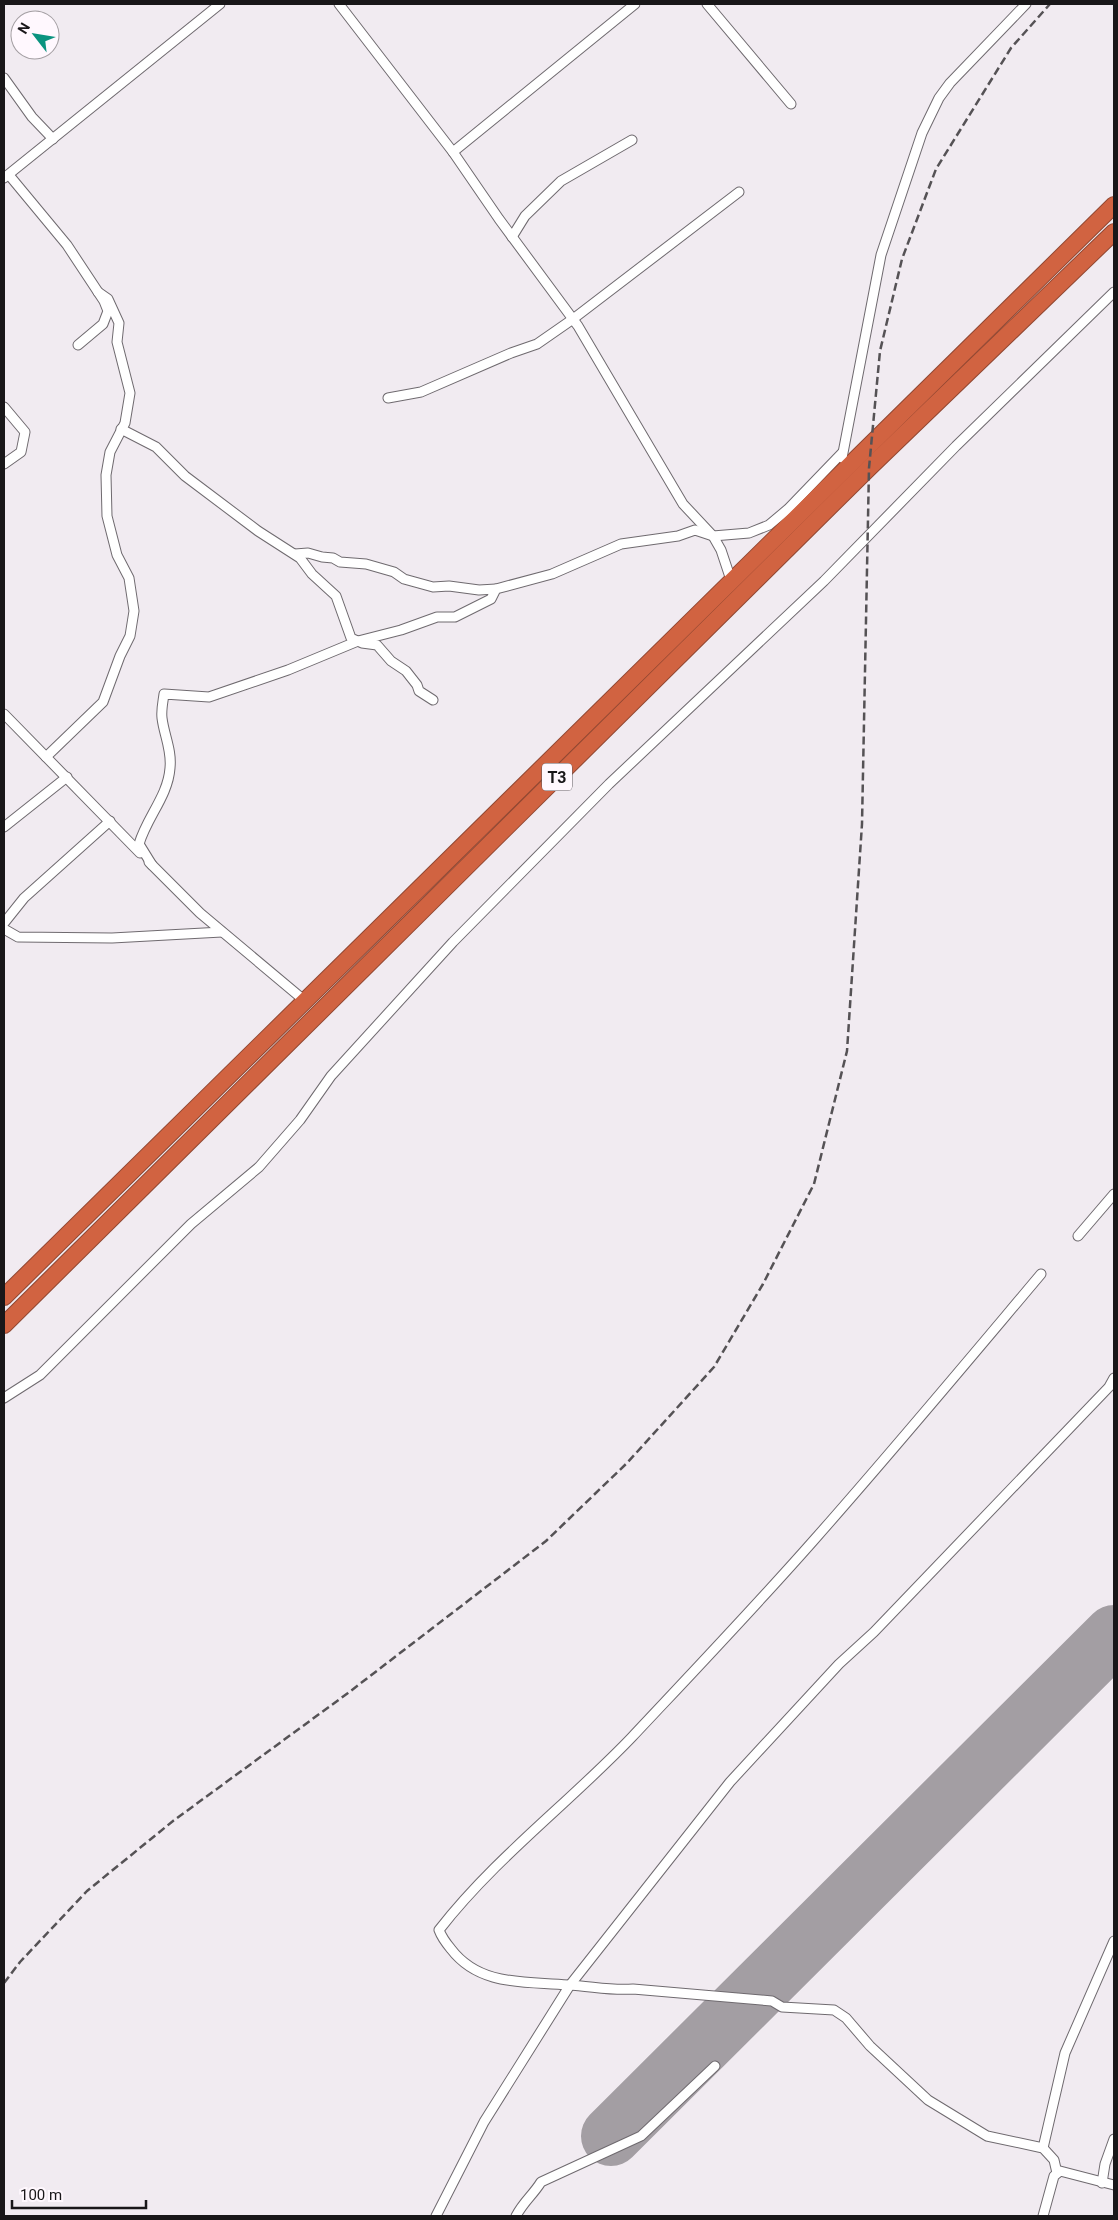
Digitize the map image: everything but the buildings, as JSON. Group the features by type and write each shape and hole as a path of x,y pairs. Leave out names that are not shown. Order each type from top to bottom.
{"highway":[{"name":"T3","path":"4,1297 731,580 1114,206"},
{"name":"T3","path":"4,1325 862,474 1114,232"}],"street":[{"path":"78,345 103,324 108,311 67,244 6,176 220,4"},
{"path":"339,4 453,152 512,237 573,319 683,504 713,536 721,550 731,580"},
{"path":"453,152 635,4"},
{"path":"707,4 791,104"},
{"path":"840,474 842,453 881,255 922,133 939,98 950,83 1026,4"},
{"path":"4,78 32,117 53,138"},
{"path":"512,237 525,216 561,181 632,140"},
{"path":"388,398 421,392 511,353 537,344 573,319 739,192"},
{"path":"46,757 103,702 120,656 130,636 134,611 129,578 117,555 107,516 106,475 110,452 121,429 130,393 117,342 119,323 108,299 98,292"},
{"path":"4,1398 40,1374 191,1224 259,1167 300,1120 331,1076 453,942 609,784 824,581 956,446 1114,292"},
{"path":"4,407 24,432 21,452 4,464"},
{"path":"121,429 156,447 191,480 258,531 295,554 312,574 336,596 351,638 377,645 391,661 406,671 417,685 419,691 433,700"},
{"path":"295,554 308,554 322,558 333,558 340,562 366,564 394,572 404,579 433,587 449,586 479,590 496,589 552,574 621,544 678,536 695,530 713,536 749,533 769,525 788,509 842,453"},
{"path":"152,866 139,844 142,832 165,790 170,770 171,756 162,716 164,694 209,697 288,670 358,641 437,617 456,617 491,599 496,589"},
{"path":"4,714 200,913 305,1001"},
{"path":"4,827 67,777"},
{"path":"4,922 24,898 110,821"},
{"path":"4,929 18,937 112,938 222,932"},
{"path":"1078,1236 1114,1194"},
{"path":"1041,1274 814,1540 630,1739 552,1815 503,1859 459,1904 439,1930 441,1937 455,1955 471,1969 512,1982 570,1985 611,1991 634,1990 772,2002 782,2007 834,2010 846,2018 870,2046 928,2100 987,2136 1043,2148 1054,2160 1057,2173 1043,2216"},
{"path":"436,2216 484,2122 570,1985 730,1782 839,1664 874,1632 1108,1387 1114,1378"},
{"path":"1043,2148 1065,2053 1114,1941"},
{"path":"516,2216 528,2197 537,2190 541,2182 641,2136 715,2066"},
{"path":"1102,2183 1105,2164 1114,2139"},
{"path":"1057,2173 1063,2172 1114,2185"}],"runway":[{"path":"611,2136 1114,1635"}],"railway":[{"path":"4,1983 20,1962 87,1891 173,1821 348,1693 546,1541 627,1463 714,1367 763,1284 814,1184 847,1051 862,824 869,468 880,351 902,259 936,169 1011,48 1050,4"}]}
